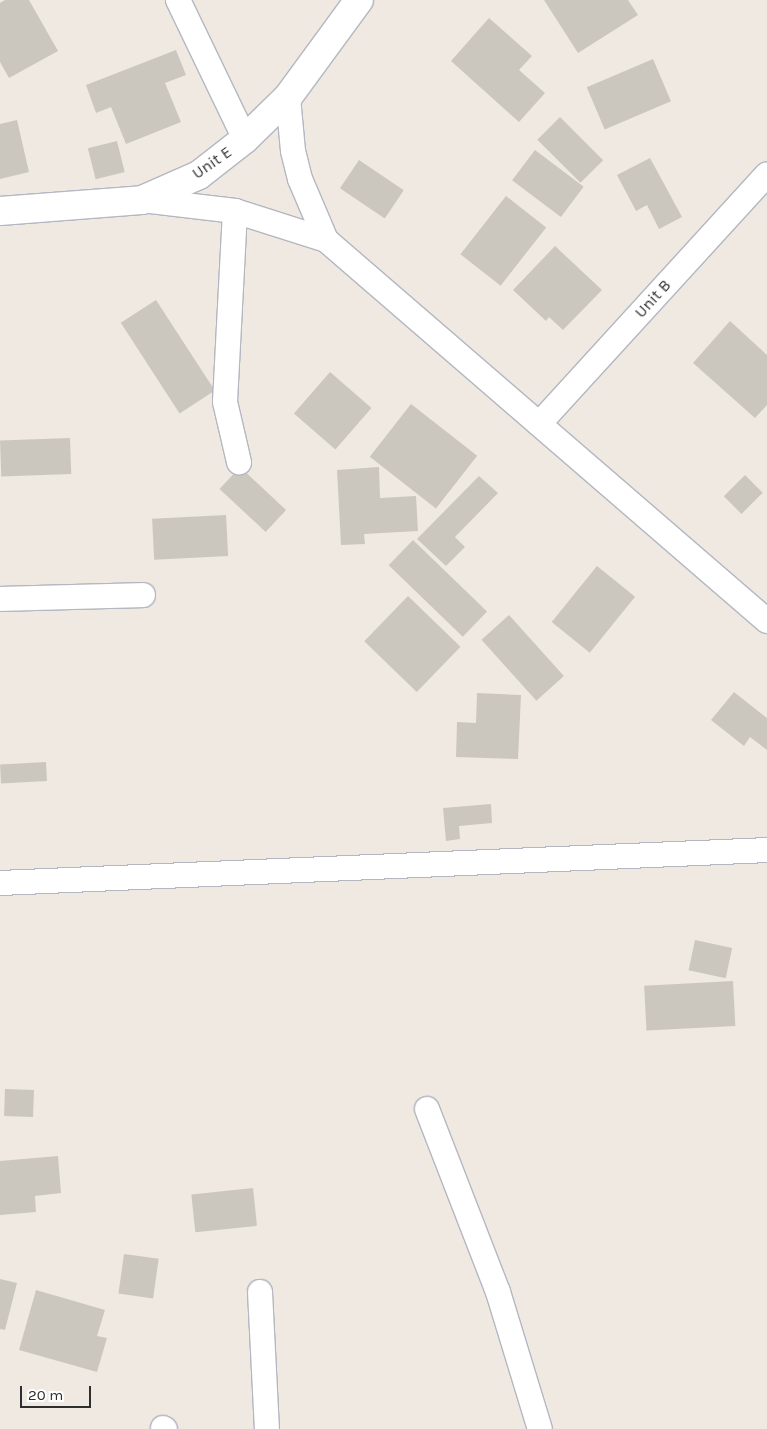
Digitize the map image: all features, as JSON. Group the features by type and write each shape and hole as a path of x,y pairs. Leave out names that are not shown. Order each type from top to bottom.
{"street":[{"path":"178,0 245,139"},
{"name":"Unit E","path":"0,211 142,200 199,175 245,139 288,97 359,0"},
{"path":"288,97 292,151 300,179 326,240"},
{"name":"Unit B","path":"539,424 767,174"},
{"path":"142,200 235,211 326,240 767,621"},
{"path":"235,211 225,402 240,462"},
{"path":"0,598 143,595"},
{"path":"0,883 767,850"},
{"path":"427,1108 498,1292 540,1429"},
{"path":"260,1292 267,1429"}],"building":[{"path":"5,0 29,0 58,51 9,78 0,62 0,3"},
{"path":"544,0 628,0 638,15 578,53"},
{"path":"489,18 532,56 519,70 545,93 519,122 451,61"},
{"path":"176,50 186,75 165,83 181,122 126,144 111,107 96,113 86,85"},
{"path":"653,59 671,101 605,129 587,87"},
{"path":"560,117 603,160 581,183 537,140"},
{"path":"17,120 29,172 0,179 0,124"},
{"path":"117,141 125,172 96,179 88,148"},
{"path":"535,150 584,187 561,217 512,180"},
{"path":"650,158 682,217 659,229 647,205 636,211 617,175"},
{"path":"359,160 404,190 385,218 340,188"},
{"path":"506,196 546,227 501,286 460,254"},
{"path":"555,246 602,290 563,330 549,317 546,321 513,290"},
{"path":"156,300 215,391 180,413 121,323"},
{"path":"730,321 767,355 767,405 755,418 693,363"},
{"path":"330,372 372,408 335,450 294,414"},
{"path":"411,404 477,456 436,509 370,457"},
{"path":"70,438 71,474 1,476 0,440"},
{"path":"240,467 286,510 266,532 220,489"},
{"path":"379,467 380,498 416,496 418,531 364,534 365,544 341,545 337,470"},
{"path":"745,475 763,493 741,514 724,496"},
{"path":"479,476 498,493 455,537 465,547 446,566 417,539"},
{"path":"226,515 228,556 154,560 152,519"},
{"path":"413,540 487,612 463,637 389,565"},
{"path":"597,566 635,597 590,653 552,622"},
{"path":"408,596 461,647 417,692 364,641"},
{"path":"509,615 564,676 536,701 482,640"},
{"path":"734,692 767,718 767,750 750,737 744,746 711,720"},
{"path":"477,693 521,695 518,759 456,757 457,722 476,723"},
{"path":"46,762 47,781 1,783 0,764"},
{"path":"491,804 492,823 459,826 460,839 446,841 443,808"},
{"path":"695,940 732,948 726,978 689,970"},
{"path":"733,981 735,1026 646,1031 644,986"},
{"path":"5,1089 34,1090 33,1117 4,1116"},
{"path":"58,1156 61,1193 35,1196 36,1212 0,1215 0,1161"},
{"path":"253,1188 257,1226 195,1232 191,1194"},
{"path":"124,1254 159,1259 153,1298 118,1294"},
{"path":"0,1279 17,1283 5,1330 0,1329"},
{"path":"36,1290 105,1310 97,1336 107,1338 97,1372 19,1350"}]}
